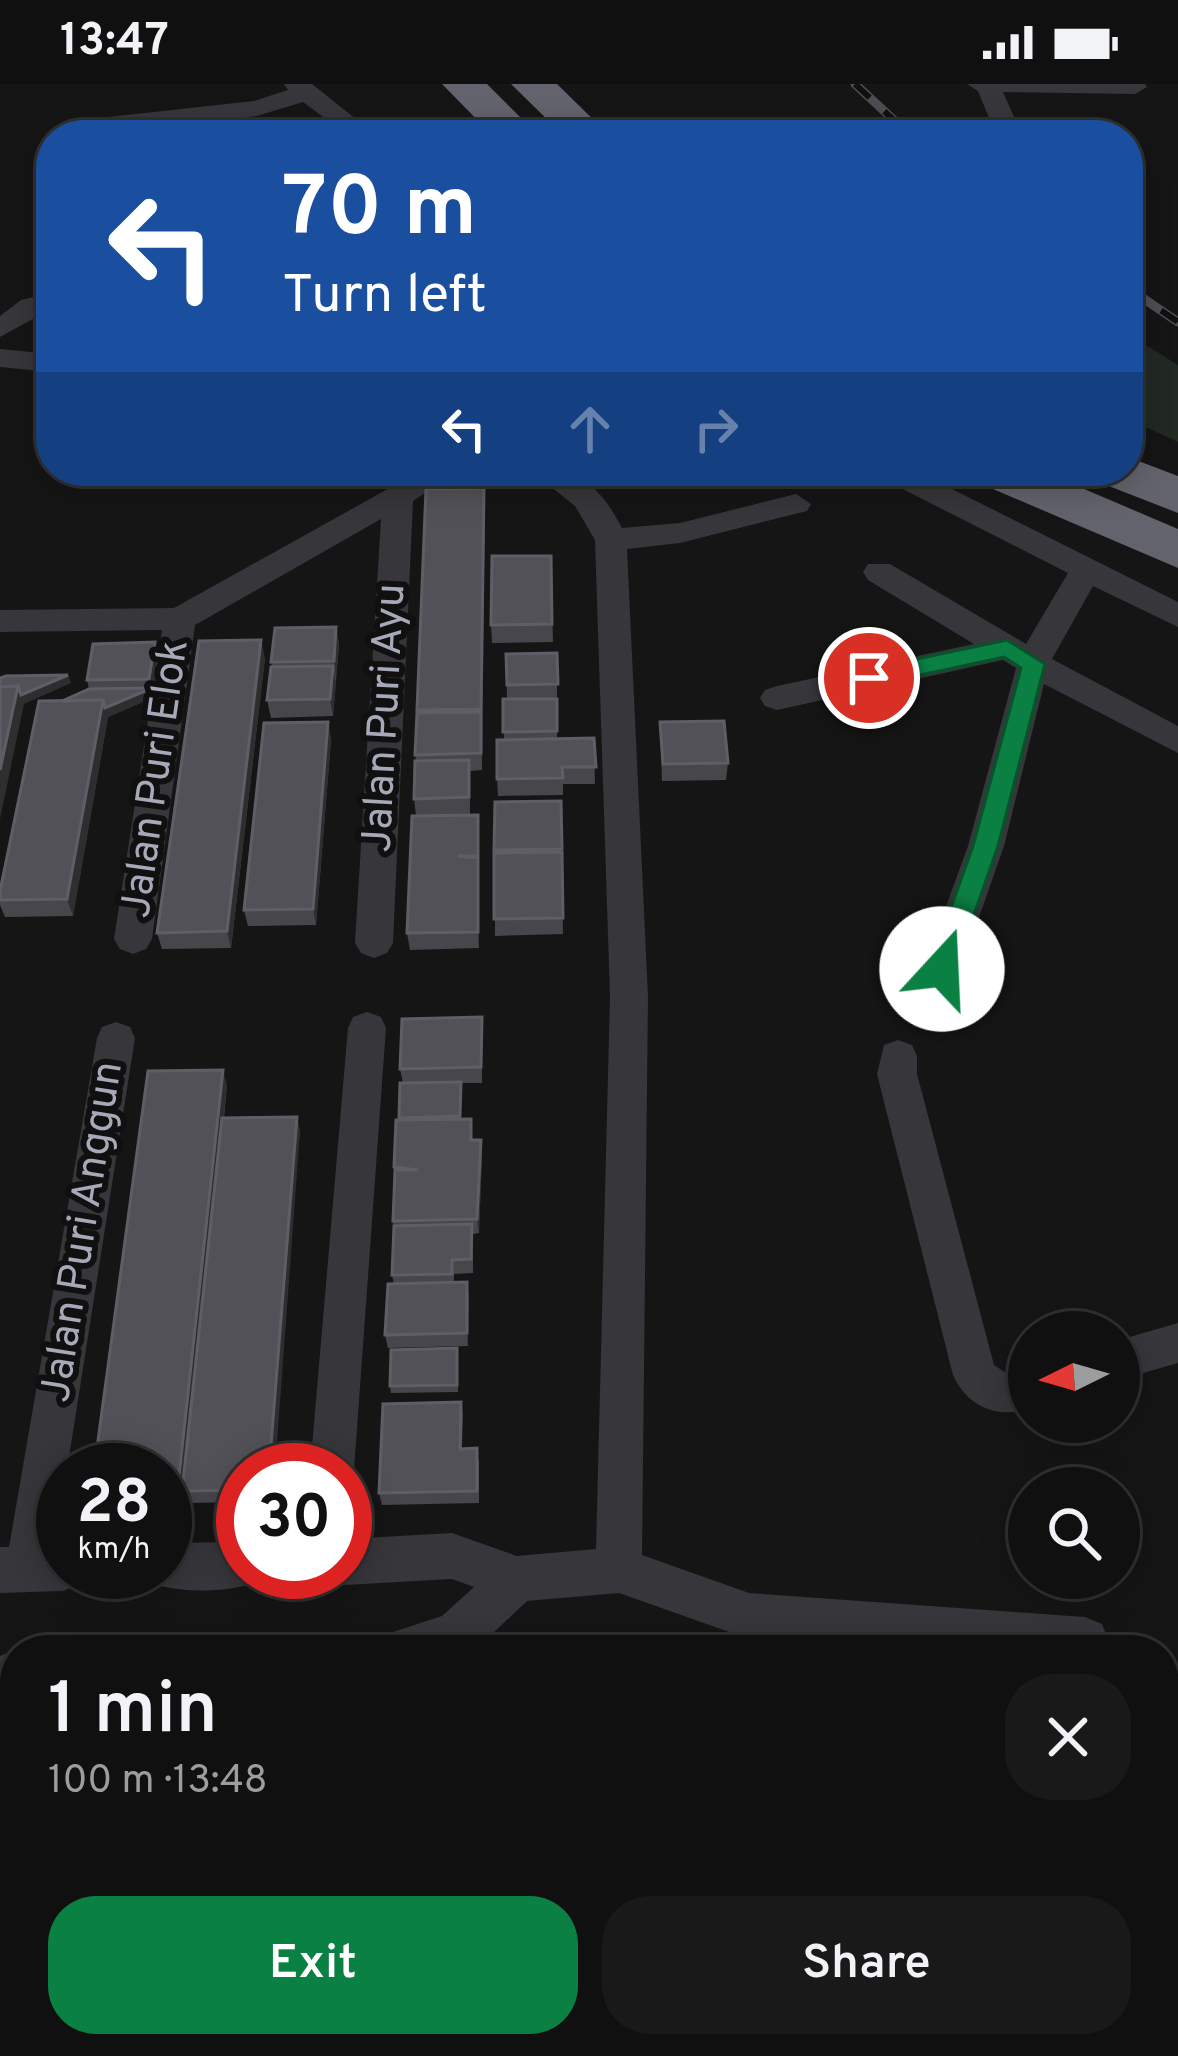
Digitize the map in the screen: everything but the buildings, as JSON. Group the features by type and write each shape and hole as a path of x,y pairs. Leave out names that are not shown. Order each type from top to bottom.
{"highway":[{"path":"463,84 501,120"},
{"path":"532,84 572,120"},
{"path":"1143,481 1178,496"},
{"path":"1032,486 1178,550"}],"street":[{"path":"1001,120 984,86 1136,87"},
{"path":"146,120 257,108 300,89 342,120"},
{"path":"0,329 36,306"},
{"path":"0,358 36,362"},
{"path":"0,621 180,619 412,486"},
{"path":"573,486 605,521 611,540 629,996 619,1570"},
{"path":"922,486 1178,616"},
{"name":"Jalan Puri Ayu","path":"374,943 398,493"},
{"path":"611,540 680,533 796,504"},
{"path":"942,969 986,846 1020,656 1088,570"},
{"path":"879,572 1020,656 1178,741"},
{"name":"Jalan Puri Elok","path":"134,939 180,619"},
{"path":"777,698 1020,656"},
{"path":"334,1443 367,1028"},
{"name":"Jalan Puri Anggun","path":"30,1569 116,1038"},
{"path":"898,1056 897,1074 967,1357 985,1388 1008,1394"},
{"path":"1140,1354 1178,1343"},
{"path":"372,1560 452,1556 518,1580 619,1570 749,1616 1004,1635"},
{"path":"453,1635 518,1580"}],"shaded area":[{"path":"1143,343 1178,365 1178,442 1143,426"}],"railway":[{"path":"855,84 894,120"},
{"path":"1143,298 1178,322"}],"route":[{"path":"869,678 1007,648 1034,664 986,846 942,969"}]}
